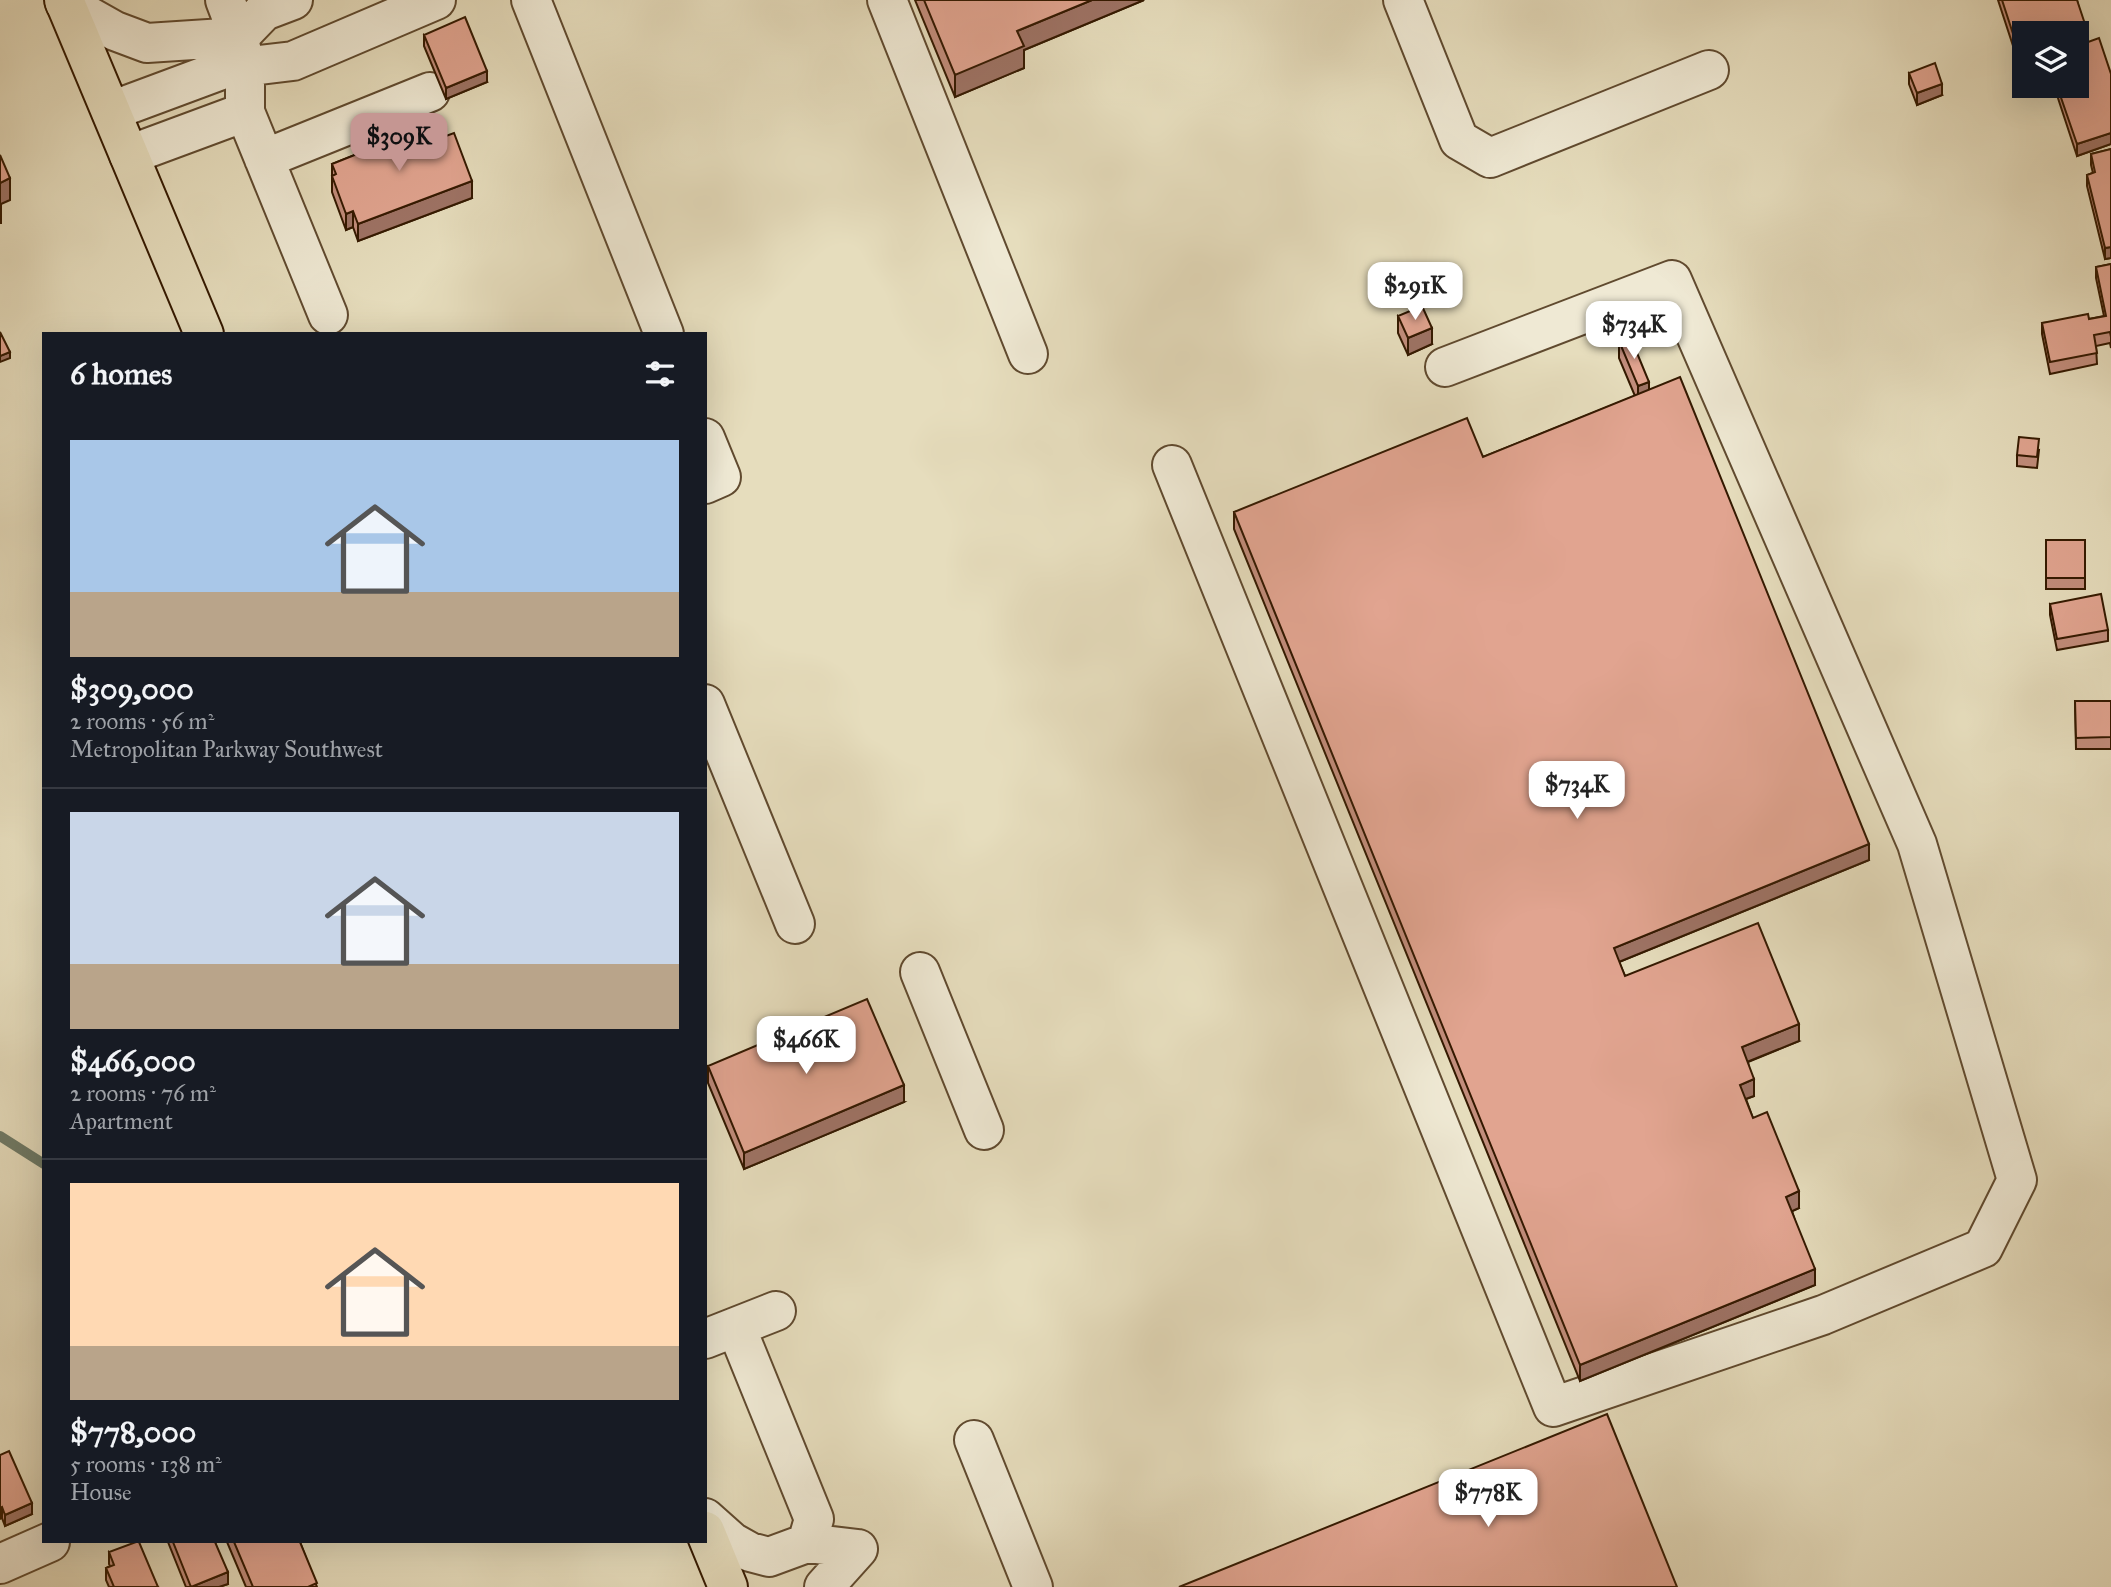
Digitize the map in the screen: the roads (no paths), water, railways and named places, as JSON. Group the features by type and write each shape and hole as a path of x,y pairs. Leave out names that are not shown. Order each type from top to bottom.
{"main road":[{"path":"65,1 203,332"},
{"path":"707,1536 729,1587"}],"street":[{"path":"225,0 242,53 245,112 328,315"},
{"path":"111,111 224,69 242,53 264,12 293,0"},
{"path":"65,1 115,31 147,43 293,61 436,0"},
{"path":"531,0 663,332"},
{"path":"887,0 1028,354"},
{"path":"1404,0 1459,140 1490,158 1709,70"},
{"path":"264,159 430,92"},
{"path":"129,155 245,112"},
{"path":"1172,465 1553,1407 1823,1315 1983,1248 2017,1180 1917,844 1672,280 1445,367"},
{"path":"707,443 721,477 707,483"},
{"path":"707,709 794,924"},
{"path":"920,972 984,1130"},
{"path":"776,1311 720,1333 814,1519 807,1543"},
{"path":"974,1440 1033,1587"},
{"path":"707,1520 732,1542 750,1552 769,1557 807,1543 858,1549"},
{"path":"0,1564 48,1543"},
{"path":"824,1587 858,1549"},
{"path":"858,1549 859,1587"}],"waterway":[{"path":"0,1136 42,1163"}]}
